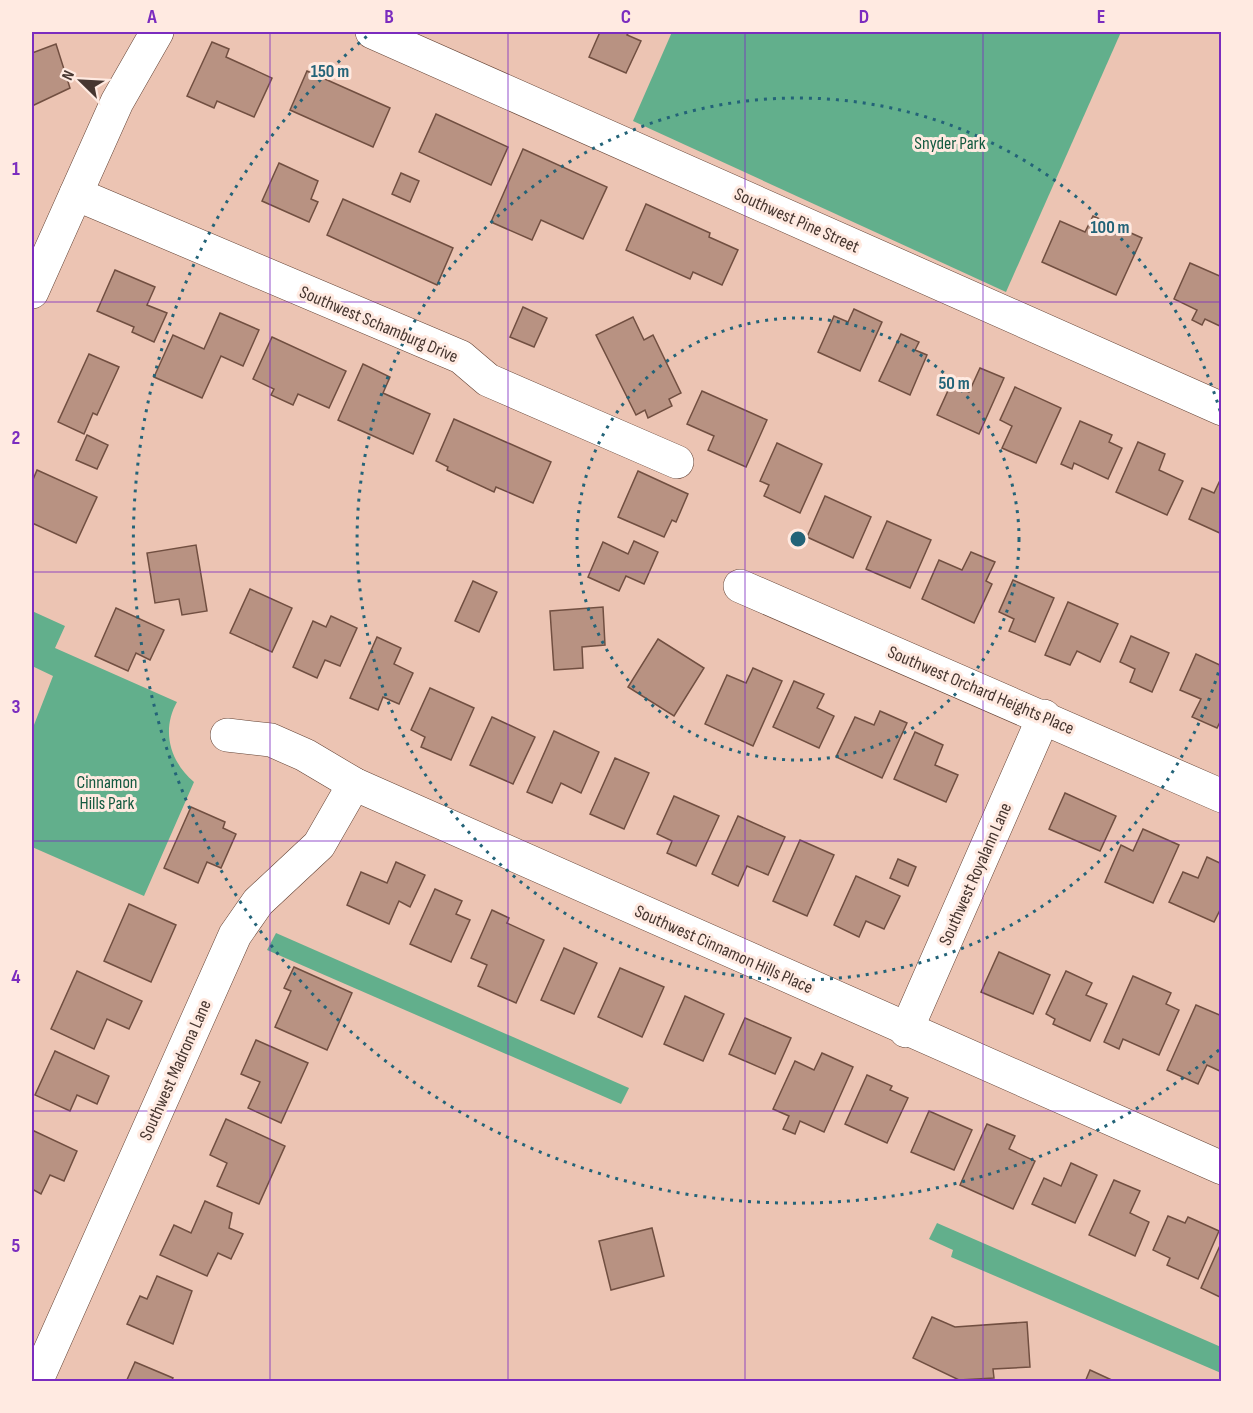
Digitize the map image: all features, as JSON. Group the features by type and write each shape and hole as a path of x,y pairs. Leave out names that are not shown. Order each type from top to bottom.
{"street":[{"path":"32,291 117,102 157,32"},
{"name":"Southwest Pine Street","path":"372,32 1221,409"},
{"name":"Southwest Schamburg Drive","path":"76,194 461,357 488,380 677,462"},
{"name":"Southwest Orchard Heights Place","path":"740,586 1044,716 1221,796"},
{"name":"Southwest Royalann Lane","path":"906,1031 1044,716"},
{"name":"Southwest Cinnamon Hills Place","path":"227,735 271,740 305,754 354,784 906,1031 1221,1168"},
{"name":"Southwest Madrona Lane","path":"36,1382 235,936 258,902 319,845 354,784"}],"green space":[{"name":"Snyder Park","path":"672,32 1121,32 1006,292 633,121"},
{"name":"Cinnamon Hills Park","path":"32,611 65,626 55,648 177,702 170,724 170,745 179,765 194,782 144,896 32,847 32,730 53,676 32,666"},
{"path":"276,933 629,1088 621,1104 267,950"},
{"path":"937,1223 1221,1347 1221,1373 951,1257 953,1250 929,1239"}],"building":[{"path":"600,32 629,32 627,35 641,41 626,73 589,57"},
{"path":"212,42 229,49 226,57 272,78 254,117 217,101 214,108 187,96"},
{"path":"56,44 70,88 32,106 32,53"},
{"path":"307,71 390,108 373,147 290,110"},
{"path":"436,114 508,147 491,185 419,152"},
{"path":"523,149 607,187 583,239 541,220 532,240 491,222"},
{"path":"279,163 318,181 311,199 318,202 309,222 262,201"},
{"path":"401,173 419,181 410,202 392,194"},
{"path":"343,199 453,248 437,285 327,235"},
{"path":"646,204 710,233 709,237 738,250 722,285 693,272 690,279 626,250"},
{"path":"1093,216 1142,238 1116,295 1042,262 1060,221 1085,232"},
{"path":"1190,263 1222,277 1222,327 1205,319 1202,325 1192,320 1197,310 1174,299"},
{"path":"115,270 155,287 147,305 167,313 154,342 132,332 134,327 97,311"},
{"path":"523,307 547,318 534,347 510,337"},
{"path":"854,309 882,322 860,371 818,352 834,316 848,322"},
{"path":"220,313 259,330 243,366 221,356 202,398 154,377 173,335 204,349"},
{"path":"633,317 644,340 653,335 681,393 669,399 672,406 648,418 645,410 636,415 596,335"},
{"path":"901,334 919,342 915,350 927,355 910,395 879,381"},
{"path":"272,337 346,371 329,408 298,394 293,405 271,395 274,389 253,379"},
{"path":"89,354 119,367 97,415 93,413 84,434 58,422"},
{"path":"363,364 390,377 383,393 430,414 413,454 338,420"},
{"path":"980,368 1004,378 979,434 937,415 951,384 969,392"},
{"path":"1015,387 1061,408 1036,463 1002,448 1012,426 1000,420"},
{"path":"702,391 767,420 746,467 708,450 714,436 687,424"},
{"path":"454,419 551,462 533,503 496,487 494,492 447,470 448,467 436,461"},
{"path":"1080,421 1112,435 1109,442 1122,448 1108,479 1074,463 1072,469 1061,464"},
{"path":"87,435 108,445 97,469 76,460"},
{"path":"1138,442 1165,454 1159,470 1183,481 1167,515 1116,492"},
{"path":"777,443 822,464 800,513 764,496 769,485 760,481"},
{"path":"37,470 97,497 76,543 32,523 32,482"},
{"path":"638,471 688,494 676,522 672,520 664,537 618,517"},
{"path":"1222,476 1222,534 1189,519 1202,488 1214,493"},
{"path":"825,496 871,517 853,558 807,537"},
{"path":"887,521 931,540 910,588 866,569"},
{"path":"634,541 658,552 644,584 626,576 619,591 588,577 603,542 628,554"},
{"path":"196,545 207,611 182,615 179,599 155,603 147,553"},
{"path":"971,552 995,562 986,581 992,584 974,623 922,599 939,560 962,570"},
{"path":"1013,580 1054,598 1035,642 1009,631 1014,619 999,612"},
{"path":"473,581 497,592 479,632 455,621"},
{"path":"250,589 292,608 272,652 230,633"},
{"path":"1068,602 1118,624 1100,662 1077,651 1070,665 1045,655"},
{"path":"603,607 605,645 582,647 583,668 554,670 550,611"},
{"path":"116,608 164,630 150,660 136,653 128,671 95,656"},
{"path":"331,616 357,628 340,666 325,660 317,678 293,667 313,621 326,627"},
{"path":"1131,636 1169,653 1152,692 1130,682 1135,669 1120,662"},
{"path":"377,637 401,648 394,664 413,673 399,704 383,697 378,710 350,698"},
{"path":"658,639 704,668 674,716 628,687"},
{"path":"1196,654 1222,666 1222,718 1217,728 1192,717 1201,699 1180,690"},
{"path":"753,668 782,681 753,746 705,724 727,675 746,683"},
{"path":"794,681 824,694 817,708 834,716 819,748 773,727"},
{"path":"430,688 474,708 451,760 421,747 425,737 411,730"},
{"path":"880,711 907,723 882,778 836,757 855,717 874,725"},
{"path":"492,717 535,737 513,784 470,765"},
{"path":"554,731 599,752 581,793 561,783 552,803 527,792"},
{"path":"915,732 943,745 935,765 958,775 946,802 894,779"},
{"path":"615,758 649,773 624,829 590,814"},
{"path":"1065,793 1116,816 1100,851 1049,829"},
{"path":"674,796 719,816 696,866 667,853 672,841 657,834"},
{"path":"191,807 225,822 223,828 236,834 221,868 207,862 198,883 164,868"},
{"path":"738,816 785,837 768,875 747,866 738,886 712,874"},
{"path":"1143,829 1179,845 1153,903 1105,882 1121,845 1133,851"},
{"path":"800,840 834,855 807,916 773,901"},
{"path":"1207,857 1222,864 1222,906 1214,922 1169,902 1183,872 1198,878"},
{"path":"898,859 916,867 908,886 890,878"},
{"path":"396,862 425,875 410,907 399,901 389,924 347,905 361,872 387,883"},
{"path":"856,876 900,896 884,929 866,921 859,937 834,925"},
{"path":"435,889 462,901 456,914 470,920 451,962 410,944"},
{"path":"129,904 176,925 151,982 104,961"},
{"path":"492,910 509,918 507,923 544,940 516,1003 478,986 487,965 471,958"},
{"path":"564,948 597,963 574,1014 541,1000"},
{"path":"999,952 1050,975 1033,1014 981,992"},
{"path":"294,967 352,993 327,1050 275,1027 291,991 284,988"},
{"path":"620,968 664,987 642,1037 598,1017"},
{"path":"77,971 142,1001 129,1029 107,1019 94,1049 51,1029"},
{"path":"1066,971 1092,983 1086,995 1107,1004 1090,1041 1053,1024 1055,1019 1046,1014"},
{"path":"1133,976 1171,993 1166,1004 1179,1010 1159,1055 1123,1039 1119,1049 1104,1042"},
{"path":"685,996 724,1014 703,1061 664,1044"},
{"path":"1196,1005 1222,1016 1222,1072 1207,1065 1198,1084 1167,1070"},
{"path":"745,1018 791,1038 775,1074 729,1054"},
{"path":"256,1040 308,1063 281,1123 248,1108 260,1082 241,1074"},
{"path":"55,1051 109,1076 97,1104 77,1095 70,1111 35,1095"},
{"path":"822,1053 853,1067 824,1132 800,1121 795,1134 783,1129 789,1116 773,1109 795,1061 814,1070"},
{"path":"867,1075 892,1086 890,1090 908,1098 887,1143 845,1124"},
{"path":"929,1111 972,1130 954,1170 911,1152"},
{"path":"226,1119 285,1146 259,1204 217,1186 227,1163 210,1155"},
{"path":"987,1124 1015,1136 1009,1149 1035,1161 1013,1209 960,1185"},
{"path":"32,1130 77,1151 64,1181 50,1175 41,1194 32,1189"},
{"path":"1071,1163 1097,1175 1075,1223 1032,1204 1044,1178 1061,1186"},
{"path":"1114,1180 1140,1191 1130,1213 1149,1222 1135,1256 1089,1235"},
{"path":"205,1201 232,1213 229,1228 243,1234 231,1259 218,1253 207,1276 160,1255 174,1225 191,1233"},
{"path":"1168,1216 1185,1223 1188,1217 1219,1231 1198,1279 1167,1265 1170,1258 1153,1250"},
{"path":"652,1228 664,1276 611,1290 599,1241"},
{"path":"1222,1241 1222,1298 1201,1288"},
{"path":"157,1276 192,1291 173,1344 127,1324 140,1296 147,1299"},
{"path":"932,1317 955,1327 1027,1322 1030,1367 993,1369 994,1378 959,1380 913,1358"},
{"path":"135,1362 173,1378 171,1382 126,1382"},
{"path":"1090,1370 1116,1382 1085,1382"}]}
